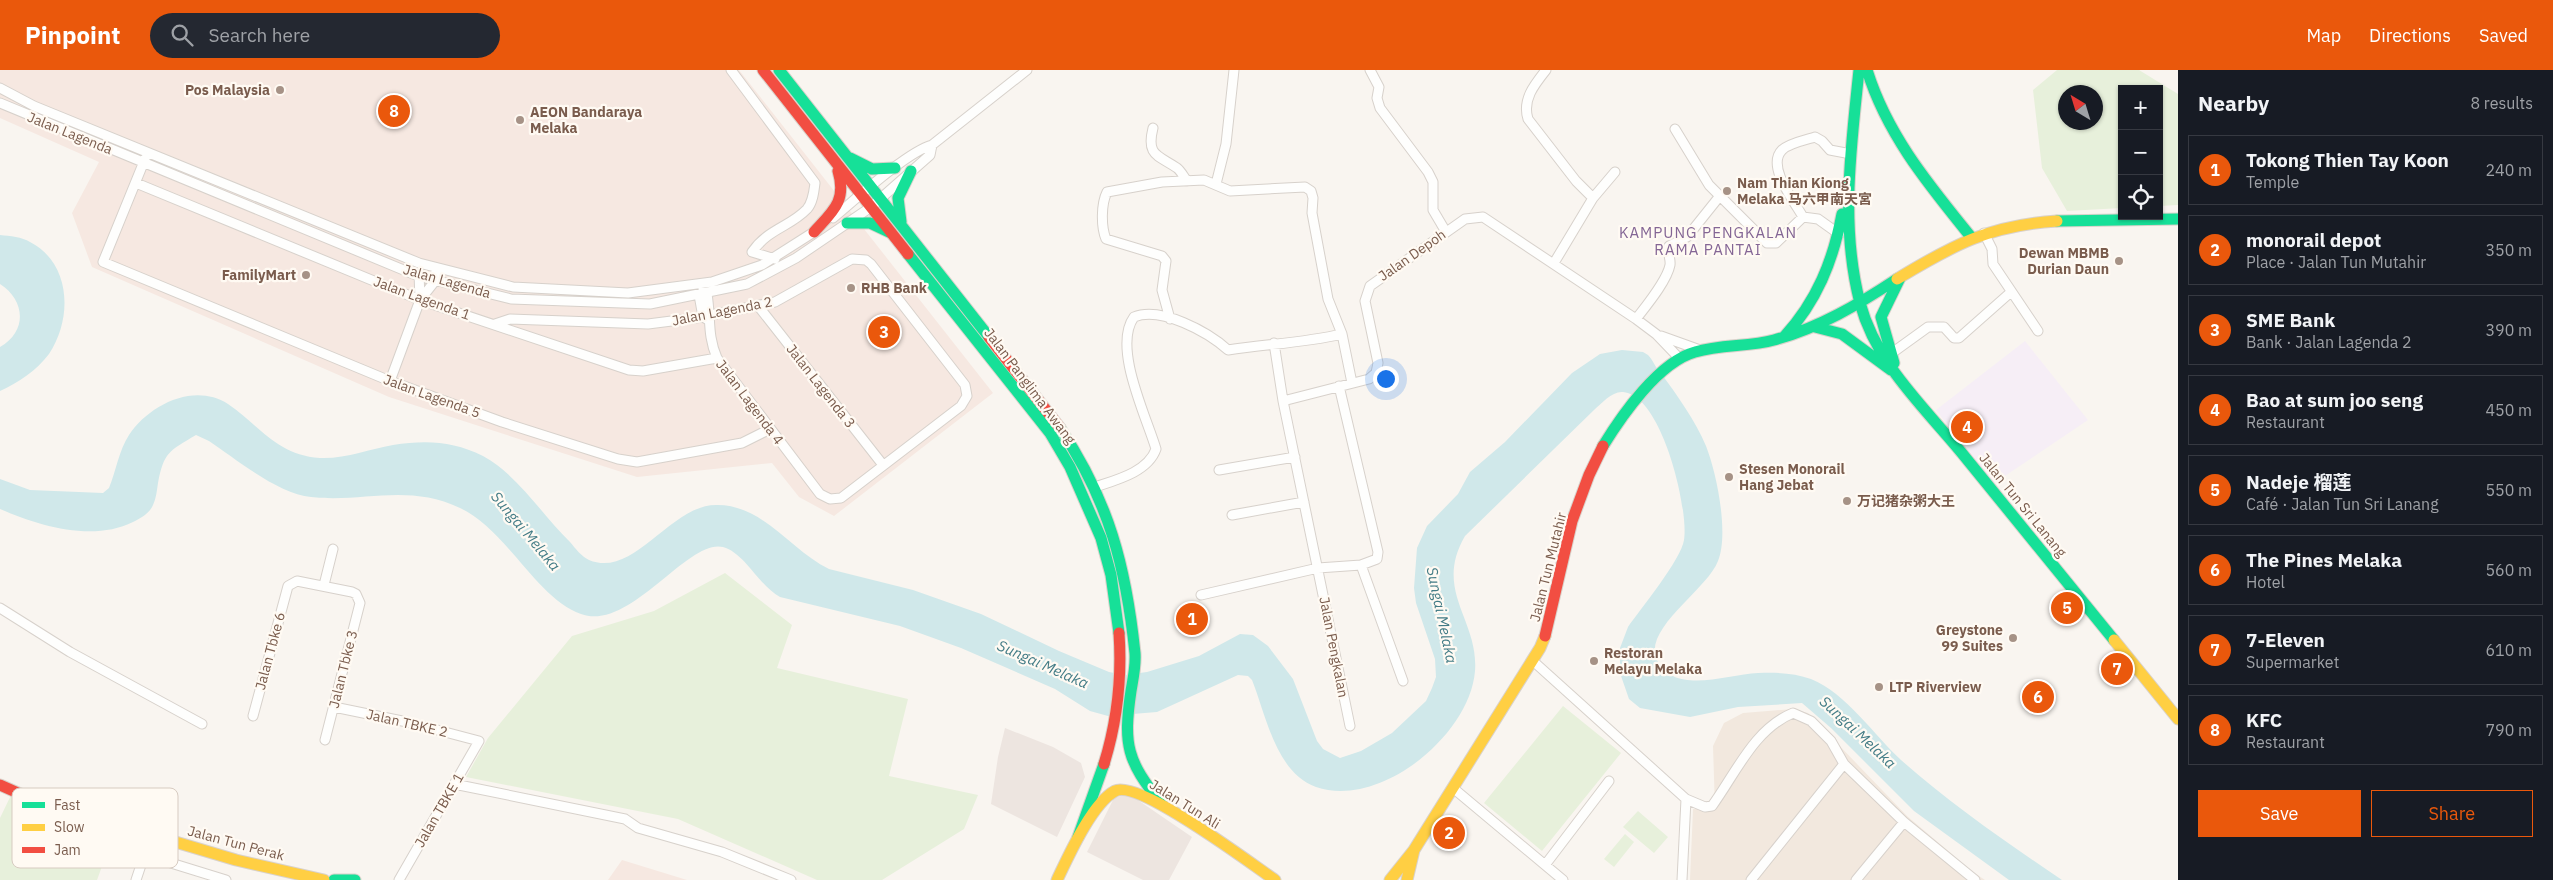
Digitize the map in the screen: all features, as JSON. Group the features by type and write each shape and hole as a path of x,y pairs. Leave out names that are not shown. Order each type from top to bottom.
{"main road":[{"name":"Jalan Panglima Awang","path":"763,70 1050,433 1068,461 1085,496 1106,554 1119,617 1121,659 1113,730 1078,837"},
{"name":"Jalan Panglima Awang","path":"779,70 871,188 901,223 1059,427 1077,453 1095,486 1116,543 1124,575 1135,661 1127,727 1127,747 1130,762 1160,803"},
{"path":"1784,337 1809,310 1821,288 1838,234 1848,184 1859,70"},
{"path":"1867,70 1876,100 1902,148 1972,237"},
{"path":"845,155 872,169 895,168"},
{"path":"814,232 842,197 843,185 835,163"},
{"path":"901,223 898,198 911,171"},
{"name":"Jalan Tun Sri Lanang","path":"1848,184 1849,239 1860,303 1869,329 1894,374 1954,444 2178,719"},
{"name":"Jalan Tun Mutahir","path":"1407,880 1414,850 1533,661 1551,619 1565,551 1583,494 1611,433 1634,404 1667,369 1680,359 1701,350 1738,347 1784,337 1815,326 1860,303 1972,237 1984,233 2029,224 2178,220"},
{"path":"847,223 870,223 896,236"},
{"path":"1894,374 1892,353 1881,317 1883,309 1900,278"},
{"path":"1815,326 1842,334 1894,374"},
{"name":"Jalan Tun Perak","path":"0,785 12,790"},
{"name":"Jalan Tun Ali","path":"1057,880 1078,837 1102,803 1115,791 1128,789 1160,803 1275,880"},
{"name":"Jalan Tun Perak","path":"178,843 283,876 324,880"},
{"path":"1390,880 1414,850"},
{"path":"334,880 355,880"}],"street":[{"path":"731,70 815,183 813,199 807,208 761,239 752,252 775,259"},
{"path":"932,145 1027,70"},
{"path":"1216,184 1226,144 1234,70"},
{"path":"1546,70 1528,96 1525,110 1528,119 1576,180 1593,198"},
{"path":"1371,71 1379,87 1376,98 1380,108 1428,172 1433,182 1433,210 1446,232"},
{"name":"Jalan Lagenda","path":"0,88 34,106 420,263 513,287 628,293 712,282 737,275 775,259 814,232 895,168 923,148 932,145 930,155 871,207 796,258 762,278 663,303 633,305 511,299 418,276 0,103"},
{"path":"1153,128 1151,141 1153,152 1163,161 1177,168 1187,180"},
{"path":"1675,129 1719,197 1767,243 1776,243 1803,217"},
{"path":"1803,217 1778,172 1777,157 1783,149 1815,137 1822,141 1830,150 1851,154"},
{"path":"136,183 147,152"},
{"path":"1554,263 1593,198 1615,172"},
{"path":"1170,319 1162,290 1166,261 1162,256 1106,240 1103,232 1104,198 1107,192 1187,180 1204,180 1230,191 1299,186 1311,191 1313,198 1312,213 1328,299 1342,334 1352,384"},
{"name":"Jalan Lagenda 5","path":"136,183 103,262 390,381 599,454 637,462 742,443 770,429"},
{"name":"Jalan Lagenda 1","path":"136,183 420,300 629,370 643,372 717,358"},
{"path":"1636,319 1655,295 1670,265 1667,253 1669,246 1687,237 1719,197"},
{"name":"Jalan Depoh","path":"1284,400 1369,379 1378,368 1365,301 1370,286 1465,219 1483,217 1636,319 1656,334 1680,359"},
{"path":"1803,217 1818,219 1838,234"},
{"path":"1984,233 1992,249 1993,264 2038,331"},
{"name":"Jalan Lagenda 2","path":"496,324 510,319 546,322 648,324 707,318 759,307 789,296 846,262 859,259 866,260 966,385 967,396 961,406 883,465"},
{"path":"420,263 418,276 420,300"},
{"path":"390,381 420,300 435,280 436,268"},
{"path":"691,285 703,293 712,282"},
{"path":"1892,353 1928,327 1944,327 1954,338 1959,338 2011,292"},
{"name":"Jalan Lagenda 4","path":"703,293 709,336 717,358 820,494 830,499 841,498 883,465"},
{"name":"Jalan Lagenda 3","path":"759,307 883,465"},
{"path":"1095,486 1122,478 1153,456 1156,449 1151,432 1141,412 1128,358 1128,334 1131,321 1138,315 1170,319 1195,327 1214,338 1228,350 1274,342 1308,342 1342,334"},
{"path":"534,337 546,322"},
{"name":"Jalan Depoh","path":"1656,334 1701,350"},
{"path":"1274,342 1318,568"},
{"path":"1201,595 1318,568 1361,565 1377,559 1378,552 1339,386"},
{"path":"1219,470 1295,457"},
{"path":"1232,514 1304,502"},
{"path":"324,585 333,549"},
{"path":"1361,565 1403,681"},
{"name":"Jalan Pengkalan","path":"1318,568 1350,726"},
{"name":"Jalan Tbke 6","path":"252,716 288,586 297,581 324,585"},
{"name":"Jalan Tbke 3","path":"324,585 352,592 360,602 325,740"},
{"path":"0,608 70,652 202,724"},
{"path":"1533,661 1686,800 1705,807 1712,806 1763,733 1776,720 1793,713 1811,721 1831,741 1844,764 1904,822 1969,879"},
{"name":"Jalan TBKE 2","path":"334,707 407,722 479,741"},
{"name":"Jalan TBKE 1","path":"399,880 479,741"},
{"path":"1751,880 1844,764"},
{"path":"1545,865 1610,781"},
{"path":"454,784 625,819 638,828 722,852 791,880"},
{"path":"1452,788 1563,880"},
{"path":"1682,880 1686,800"},
{"path":"1856,880 1904,822"},
{"path":"178,865 226,880"},
{"path":"136,880 140,868"}],"shaded area":[{"path":"0,70 739,70 993,393 834,516 799,497 772,463 637,477 389,397 92,267 72,213 99,162 0,118"},
{"path":"2025,341 2088,420 1993,484 1936,410"},
{"path":"1793,709 1808,713 1907,816 1985,880 1690,880 1693,809 1715,809 1713,746 1724,723 1743,713"},
{"path":"1005,728 1053,747 1081,763 1085,777 1057,837 991,804 998,757"},
{"path":"1129,794 1192,837 1169,880 1143,880 1087,852 1114,798"},
{"path":"622,860 687,880 608,880"}],"green space":[{"path":"2057,70 2139,70 2178,94 2178,205 2163,206 2163,85 2118,85 2118,208 2067,211 2042,168 2033,90"},
{"path":"725,573 792,625 777,668 908,699 889,776 978,795 964,829 882,880 817,880 678,819 466,777 488,738 572,636 654,611"},
{"path":"1563,706 1621,753 1542,851 1484,803"},
{"path":"12,793 12,868 101,868 97,880 0,880 0,818"},
{"path":"1638,811 1668,837 1654,853 1623,827"},
{"path":"1625,834 1634,842 1614,867 1604,859"}],"water":[{"path":"0,235 23,239 44,251 54,263 60,277 64,292 64,308 57,340 49,354 27,376 0,391 0,347 15,333 20,316 14,298 0,284"},
{"name":"Sungai Melaka","path":"1622,350 1643,352 1648,355 1685,408 1706,446 1718,488 1722,536 1718,561 1712,572 1667,623 1659,636 1655,648 1657,660 1665,671 1676,677 1689,680 1717,679 1758,673 1785,673 1805,677 1824,685 1848,704 1891,750 1920,777 1980,823 2062,880 2009,880 1914,811 1831,728 1802,703 1738,707 1690,717 1640,708 1629,699 1620,673 1620,648 1628,627 1676,559 1684,540 1684,525 1677,480 1661,432 1650,412 1637,398 1623,392 1615,393 1604,401 1465,536 1456,556 1455,589 1471,636 1475,671 1469,695 1457,719 1439,742 1418,761 1393,777 1367,787 1341,791 1316,787 1302,780 1291,769 1274,741 1252,680 1248,676 1238,675 1157,712 1108,716 1090,711 1055,689 961,648 900,626 780,597 772,592 738,556 731,550 723,547 709,548 693,556 638,598 619,610 600,616 581,614 565,606 550,594 492,531 477,518 460,508 441,501 403,495 330,498 298,494 271,483 209,441 196,435 169,453 163,465 153,505 147,513 133,522 101,531 84,531 49,526 0,509 0,479 30,490 103,493 109,488 120,454 129,435 148,414 173,400 201,395 215,398 228,404 281,446 305,456 320,458 339,457 393,445 417,442 439,443 472,451 496,464 519,484 579,552 589,560 605,563 621,559 637,551 683,516 699,508 716,505 733,507 748,512 776,530 815,561 829,569 913,590 981,614 1059,651 1109,672 1125,675 1147,672 1199,656 1240,634 1253,635 1268,646 1293,679 1317,741 1323,749 1340,758 1361,751 1392,733 1426,701 1432,688 1436,677 1435,659 1416,603 1414,588 1417,548 1427,526 1458,494 1470,472 1505,442 1572,373 1600,354"}],"traffic: fast":[{"path":"779,70 989,337"},
{"path":"1859,70 1853,128 1849,216 1854,274 1867,325 1877,345 1902,383 1961,452 2114,640"},
{"path":"1867,70 1875,94 1898,138 1925,178 1971,237"},
{"path":"850,158 872,169 895,168"},
{"path":"901,222 898,198 911,171"},
{"path":"1784,337 1806,309 1822,280 1834,248 1842,214"},
{"path":"2057,221 2178,219"},
{"path":"847,223 870,223 889,232"},
{"path":"908,254 1050,433 1070,467 1101,538 1111,575 1119,633"},
{"path":"1894,363 1881,317 1900,278"},
{"path":"1603,446 1620,420 1643,391 1655,378 1681,358 1705,349 1755,344 1791,335 1823,322 1897,279"},
{"path":"1815,327 1842,334 1891,370"},
{"path":"1060,428 1091,482 1103,509 1120,563 1135,653 1128,725 1130,751 1141,775 1161,803"},
{"path":"1078,837 1104,764"},
{"path":"334,880 355,880"}],"traffic: slow":[{"path":"1897,279 1936,256 1992,232 2033,223 2057,221"},
{"path":"1407,880 1414,850 1540,648 1545,636"},
{"path":"2114,640 2178,719"},
{"path":"1057,880 1089,818 1106,797 1115,791 1128,791 1147,797 1170,809 1275,880"},
{"path":"178,843 236,860 324,880"},
{"path":"1390,880 1414,850"}],"traffic: jam":[{"path":"763,70 908,254"},
{"path":"814,232 832,211 839,198 841,190 838,171"},
{"path":"989,337 1060,428"},
{"path":"1545,636 1572,521 1589,475 1603,446"},
{"path":"1104,764 1118,699 1119,633"},
{"path":"0,785 12,790"}],"place":[{"name":"Pos Malaysia","path":"280,90"},
{"name":"KFC","path":"394,111"},
{"name":"AEON Bandaraya Melaka","path":"520,120"},
{"name":"Nam Thian Kiong Melaka 马六甲南天宮","path":"1727,191"},
{"name":"Dewan MBMB Durian Daun","path":"2119,261"},
{"name":"FamilyMart","path":"306,275"},
{"name":"RHB Bank","path":"851,288"},
{"name":"SME Bank","path":"884,332"},
{"name":"Bao at sum joo seng","path":"1967,427"},
{"name":"Stesen Monorail Hang Jebat","path":"1729,477"},
{"name":"万记猪杂粥大王","path":"1847,501"},
{"name":"Nadeje 榴莲","path":"2067,608"},
{"name":"Tokong Thien Tay Koon","path":"1192,619"},
{"name":"Greystone 99 Suites","path":"2013,638"},
{"name":"Restoran Melayu Melaka","path":"1594,661"},
{"name":"7-Eleven","path":"2117,669"},
{"name":"LTP Riverview","path":"1879,687"},
{"name":"The Pines Melaka","path":"2038,697"},
{"name":"monorail depot","path":"1449,833"}],"district":[{"name":"KAMPUNG PENGKALAN RAMA PANTAI","path":"1708,240"}]}
